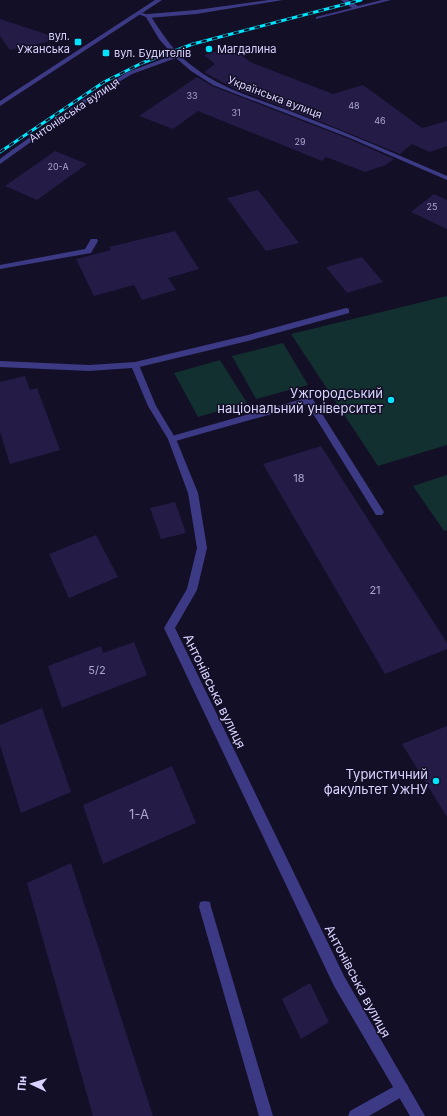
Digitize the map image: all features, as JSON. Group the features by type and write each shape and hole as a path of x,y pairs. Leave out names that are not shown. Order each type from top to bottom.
{"street":[{"path":"0,103 159,0"},
{"path":"140,13 148,16 196,12 280,0"},
{"path":"344,0 356,8"},
{"path":"318,18 388,0"},
{"name":"Українська вулиця","path":"148,16 159,36 176,56 194,72 214,84 352,137 447,178"},
{"name":"Антонівська вулиця","path":"0,162 92,96 130,73 176,56"},
{"path":"436,173 447,169"},
{"path":"0,267 88,251 94,241"},
{"path":"0,364 90,368 134,365 248,338 346,311"},
{"name":"Антонівська вулиця","path":"134,365 152,406 172,439 193,493 202,548 192,590 169,628 339,981 418,1116"},
{"path":"172,439 309,400 379,512"},
{"path":"205,907 266,1116"},
{"path":"355,1116 402,1089"}],"green space":[{"name":"Ужгородський національний університет","path":"447,296 447,445 378,466 291,334"},
{"path":"283,343 308,385 256,399 232,356"},
{"path":"220,360 247,403 198,417 174,373"},
{"path":"447,475 447,530 444,531 413,486"}],"building":[{"path":"0,19 61,39 10,50 0,36"},
{"path":"232,47 250,62 333,94 363,85 422,128 447,121 447,146 430,152 412,144 400,154 233,88 204,72 215,64 204,55"},
{"path":"197,77 212,86 349,139 394,159 386,165 365,172 326,157 322,161 198,111 173,129 139,116"},
{"path":"55,151 87,164 37,200 5,186"},
{"path":"258,190 299,243 266,251 227,198"},
{"path":"434,194 447,200 447,229 411,212"},
{"path":"175,231 199,269 168,278 176,290 142,300 134,285 94,296 76,259 111,250 109,247"},
{"path":"362,257 383,282 347,293 326,267"},
{"path":"25,376 30,390 37,388 60,450 10,464 0,432 0,382"},
{"path":"321,446 447,643 447,649 385,674 263,464"},
{"path":"175,502 186,533 161,539 150,508"},
{"path":"96,535 118,577 69,598 49,554"},
{"path":"134,642 147,675 62,708 48,666 101,646 103,653"},
{"path":"42,708 71,792 21,813 0,745 0,725"},
{"name":"Туристичний факультет УжНУ","path":"447,726 447,817 402,744"},
{"path":"172,766 196,823 103,864 83,805"},
{"path":"71,863 153,1116 93,1116 27,883"},
{"path":"310,983 329,1022 301,1039 282,999"}],"railway":[{"path":"0,152 104,82 142,63 193,44 361,0"}],"place":[{"name":"вул. Ужанська","path":"78,42"},
{"name":"Магдалина","path":"209,49"},
{"name":"вул. Будителів","path":"106,53"},
{"name":"Ужгородський національний університет","path":"391,400"},
{"name":"Туристичний факультет УжНУ","path":"436,781"}]}
